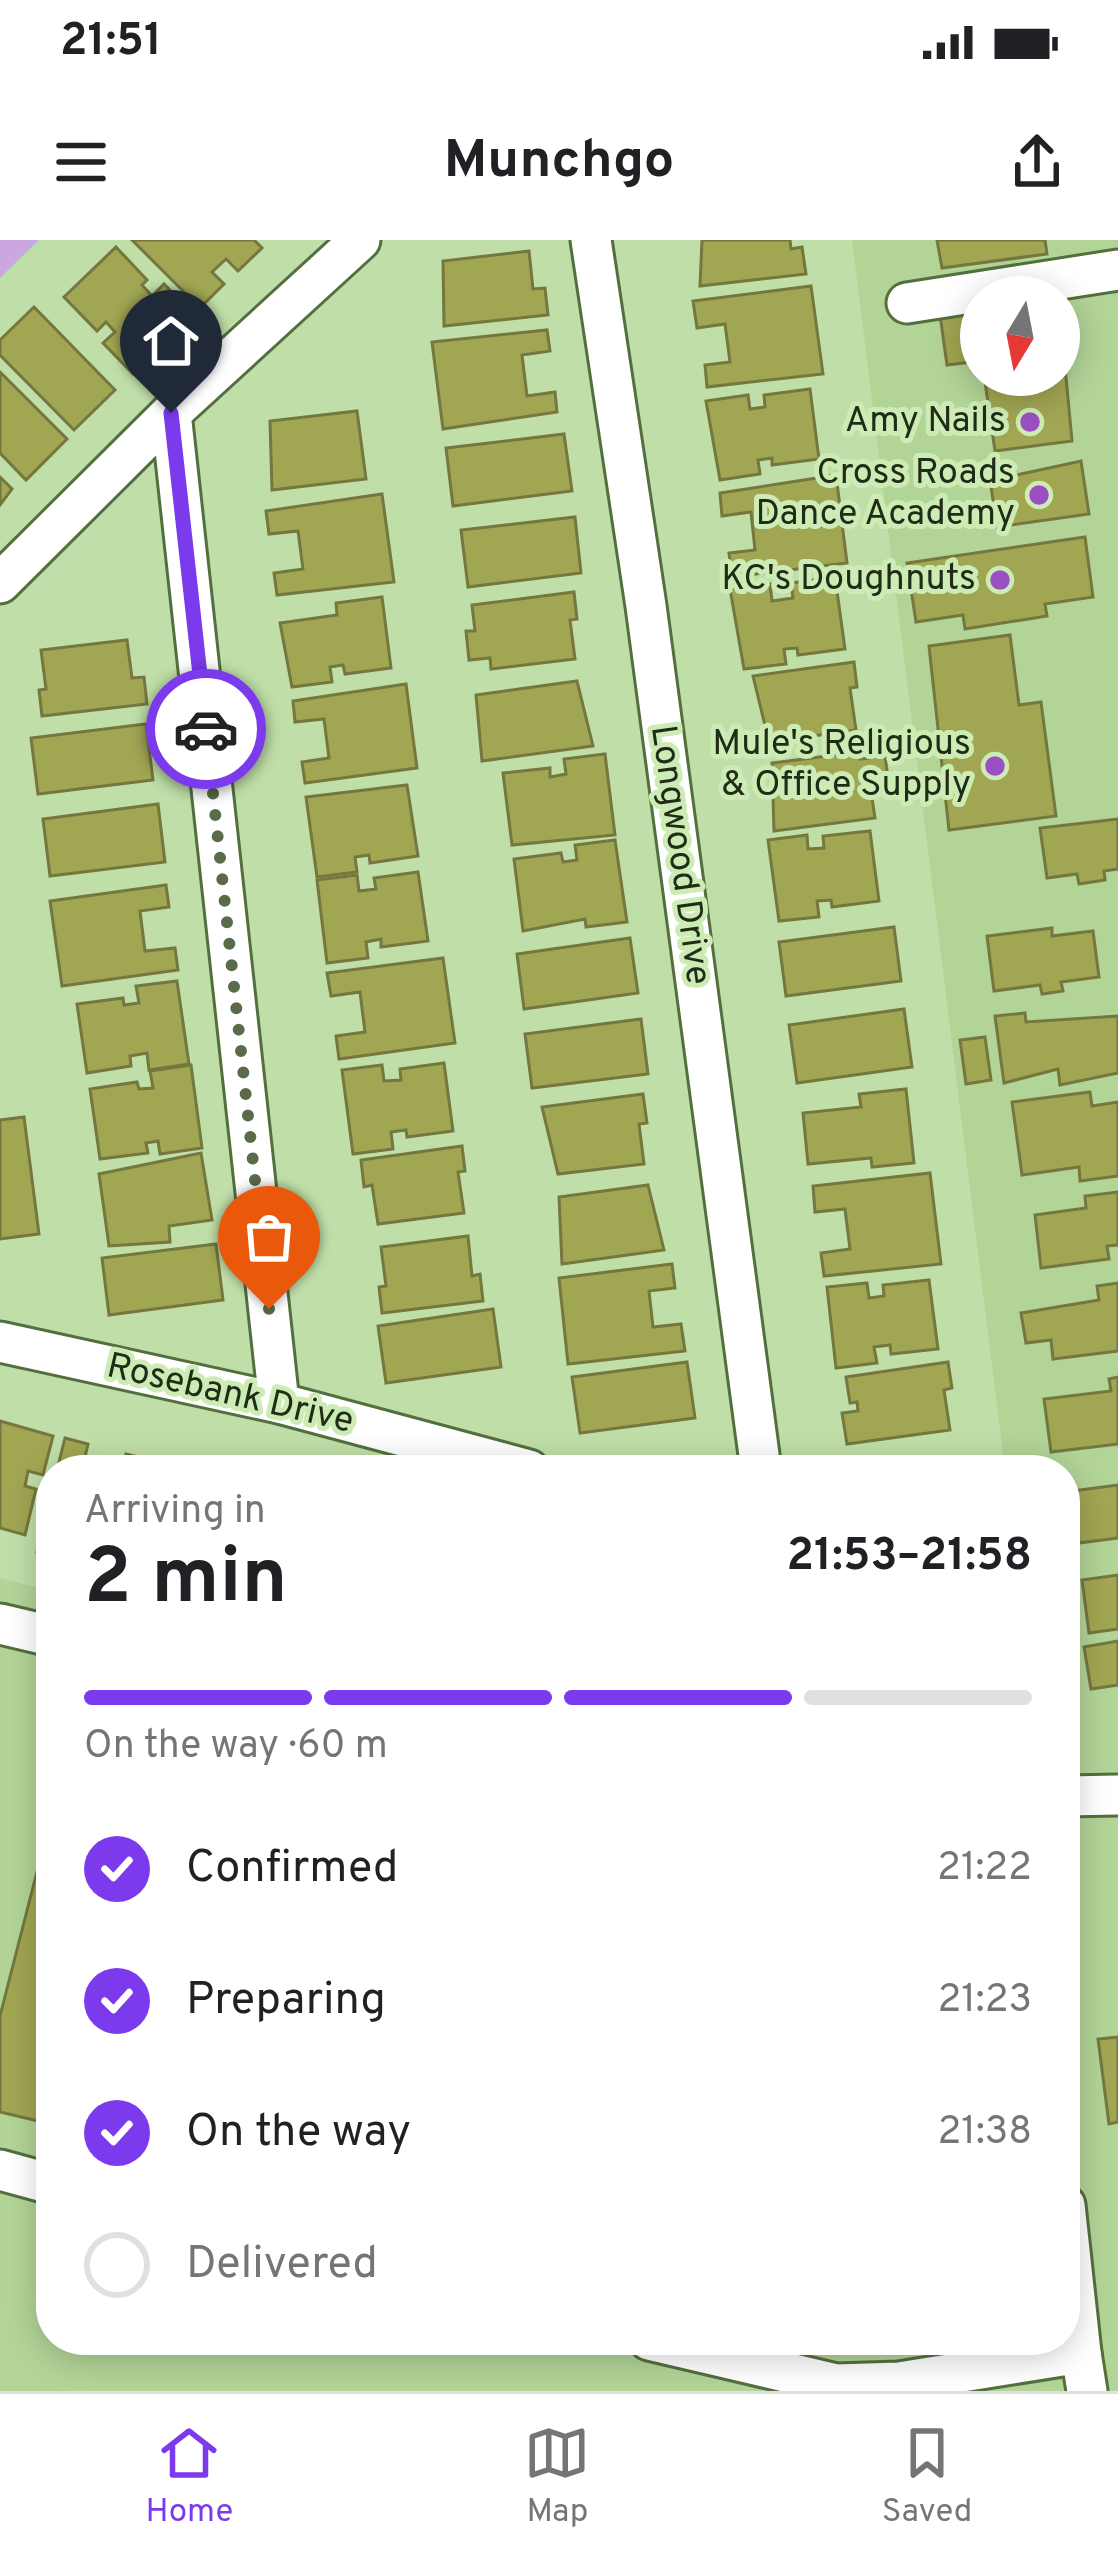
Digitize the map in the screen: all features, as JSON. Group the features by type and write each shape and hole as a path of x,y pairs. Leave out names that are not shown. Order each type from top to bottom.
{"street":[{"path":"0,583 171,413 360,240"},
{"name":"Longwood Drive","path":"591,240 649,629 759,1455"},
{"path":"907,303 1118,270"},
{"path":"171,413 280,1403"},
{"name":"Rosebank Drive","path":"0,1342 280,1403 473,1455"},
{"path":"0,1624 36,1632"},
{"path":"1080,1796 1118,1795"},
{"path":"0,2170 36,2180"},
{"path":"707,2355 830,2387 1084,2372 1080,2337"}],"shaded area":[{"path":"0,240 39,240 0,278"},
{"path":"852,240 1118,240 1118,2391 0,2391 0,1578 36,1587 36,2355 1080,2355 1080,1455 1003,1455"}],"building":[{"path":"132,240 254,240 262,248 238,271 226,259 212,272 224,284 200,308"},
{"path":"702,240 790,240 791,249 802,247 806,274 700,286"},
{"path":"937,240 1045,240 1047,254 942,268"},
{"path":"116,247 147,280 142,285 152,296 164,284 194,315 133,374 103,343 115,332 106,322 97,331 64,297"},
{"path":"529,251 533,289 545,288 548,315 444,326 443,261"},
{"path":"811,286 823,374 707,387 705,365 730,362 725,324 697,328 693,301"},
{"path":"34,307 115,390 74,430 0,355 0,340"},
{"path":"960,312 960,363 947,365 940,315"},
{"path":"547,330 550,351 522,355 527,396 555,392 557,412 443,429 432,342"},
{"path":"0,372 67,439 26,480 0,453"},
{"path":"810,389 819,459 772,465 772,458 758,460 760,474 720,480 706,401 748,395 750,409 765,407 764,395"},
{"path":"987,396 1068,396 1072,441 995,451"},
{"path":"357,411 366,479 272,490 270,421"},
{"path":"564,434 572,491 453,506 446,448"},
{"name":"Cross Roads Dance Academy","path":"1081,461 1089,514 997,527 989,473 1011,470 1012,476"},
{"path":"836,475 847,563 732,577 729,553 755,550 751,512 722,516 720,493"},
{"path":"0,477 12,489 0,505"},
{"path":"382,494 394,582 277,595 274,573 303,569 298,531 269,534 266,511"},
{"path":"575,517 581,573 468,587 461,530"},
{"name":"KC's Doughnuts","path":"1085,537 1093,597 1045,604 1047,616 965,629 963,615 916,622 907,563"},
{"path":"835,577 845,649 798,655 797,648 784,649 786,664 744,669 730,589 770,584 772,601 793,598 791,583"},
{"path":"574,592 577,619 570,620 575,659 491,669 490,658 469,660 466,631 475,631 472,605"},
{"path":"382,597 391,668 345,674 343,665 330,667 332,682 292,687 280,623 337,615 336,603"},
{"name":"Mule's Religious & Office Supply","path":"1010,635 1019,705 1041,702 1056,816 949,830 929,646"},
{"path":"127,640 132,678 144,677 147,704 42,716 39,690 46,689 41,650"},
{"path":"854,662 857,687 850,688 856,730 769,742 753,676"},
{"path":"577,681 593,746 482,761 476,695"},
{"path":"406,684 417,768 305,783 302,762 329,758 324,719 295,722 293,701"},
{"path":"146,724 153,780 38,794 31,738"},
{"path":"859,752 860,759 885,756 889,785 863,788 871,791 875,818 774,831 772,763"},
{"path":"605,754 615,835 512,845 503,773 550,768 550,777 566,774 564,759"},
{"path":"407,785 418,856 370,863 369,855 355,857 357,872 317,877 306,797"},
{"path":"158,804 165,862 50,876 43,819"},
{"path":"1118,819 1118,869 1104,871 1105,880 1079,884 1077,874 1047,878 1040,828"},
{"path":"870,831 879,901 832,907 831,900 817,901 819,917 779,921 768,840 807,835 808,849 824,848 823,836"},
{"path":"615,840 627,922 586,927 585,919 523,931 514,859 561,853 563,862 577,860 575,845"},
{"path":"418,872 428,941 381,947 381,939 366,942 368,958 327,963 317,880 357,875 359,891 376,889 374,878"},
{"path":"166,885 169,907 140,911 145,951 175,948 178,970 62,986 50,901"},
{"path":"894,927 901,981 786,996 779,942"},
{"path":"1052,928 1052,936 1093,931 1099,977 1061,982 1063,991 1042,994 1040,985 994,991 987,936"},
{"path":"630,938 638,993 524,1009 517,954"},
{"path":"443,958 455,1043 339,1059 336,1036 365,1032 360,992 331,996 327,973"},
{"path":"177,981 189,1064 149,1070 147,1053 130,1056 131,1066 87,1073 77,1004 123,998 124,1005 139,1003 136,986"},
{"path":"904,1009 912,1067 797,1083 789,1025"},
{"path":"1025,1013 1026,1022 1118,1016 1118,1073 1060,1085 1058,1069 1004,1083 995,1016"},
{"path":"641,1019 648,1074 532,1088 525,1034"},
{"path":"985,1037 991,1080 966,1084 960,1040"},
{"path":"444,1063 453,1131 407,1137 406,1130 391,1132 393,1149 353,1154 342,1070 382,1065 384,1081 401,1080 400,1069"},
{"path":"191,1065 202,1148 160,1154 158,1141 146,1143 148,1153 100,1159 90,1089 137,1082 139,1089 153,1088 150,1071"},
{"path":"906,1089 914,1163 872,1167 871,1158 808,1164 803,1113 861,1107 859,1094"},
{"path":"1090,1092 1092,1106 1118,1102 1118,1176 1080,1181 1079,1167 1022,1175 1012,1102"},
{"path":"643,1094 647,1123 639,1124 644,1164 558,1174 542,1107"},
{"path":"24,1117 39,1234 0,1239 0,1120"},
{"path":"462,1146 465,1171 458,1172 464,1213 378,1224 372,1185 364,1187 361,1160"},
{"path":"201,1153 212,1220 169,1226 170,1242 109,1246 99,1174"},
{"path":"930,1173 941,1264 824,1276 821,1253 850,1249 845,1209 815,1212 813,1186"},
{"path":"648,1185 664,1250 562,1264 559,1197"},
{"path":"1118,1192 1118,1245 1107,1246 1109,1259 1041,1268 1035,1215 1086,1208 1085,1196"},
{"path":"468,1236 472,1276 480,1274 483,1301 382,1313 379,1287 386,1286 381,1247"},
{"path":"216,1244 223,1300 109,1315 102,1258"},
{"path":"672,1264 675,1288 649,1291 653,1327 681,1324 685,1351 568,1364 559,1278"},
{"path":"929,1280 938,1349 891,1354 890,1345 874,1347 877,1363 836,1368 827,1287 867,1283 869,1298 884,1296 883,1285"},
{"path":"1118,1283 1118,1351 1053,1359 1051,1340 1026,1343 1021,1313 1099,1300 1097,1286"},
{"path":"493,1309 501,1367 386,1383 378,1326"},
{"path":"687,1362 695,1418 580,1433 572,1377"},
{"path":"948,1362 952,1388 944,1390 950,1430 847,1444 842,1413 858,1411 857,1402 850,1403 846,1377"},
{"path":"1118,1377 1118,1444 1051,1452 1044,1399 1111,1391 1109,1379"},
{"path":"0,1421 53,1436 48,1455 36,1455 36,1473 28,1471 25,1486 36,1489 25,1535 0,1528"},
{"path":"65,1438 88,1444 85,1455 61,1455"},
{"path":"1118,1485 1118,1538 1080,1543 1080,1490"},
{"path":"1118,1575 1118,1629 1089,1633 1082,1580"},
{"path":"1118,1641 1118,1685 1091,1689 1084,1647"},
{"path":"36,1876 36,2120 0,2112 0,2016"},
{"path":"1118,2037 1118,2122 1109,2124 1098,2039"}],"way so far":[{"path":"206,729 269,1309"}],"place":[{"name":"Amy Nails","path":"1030,422"},
{"name":"Cross Roads Dance Academy","path":"1039,495"},
{"name":"KC's Doughnuts","path":"1000,580"},
{"name":"Mule's Religious & Office Supply","path":"995,766"}],"route":[{"path":"171,413 206,729"}]}
